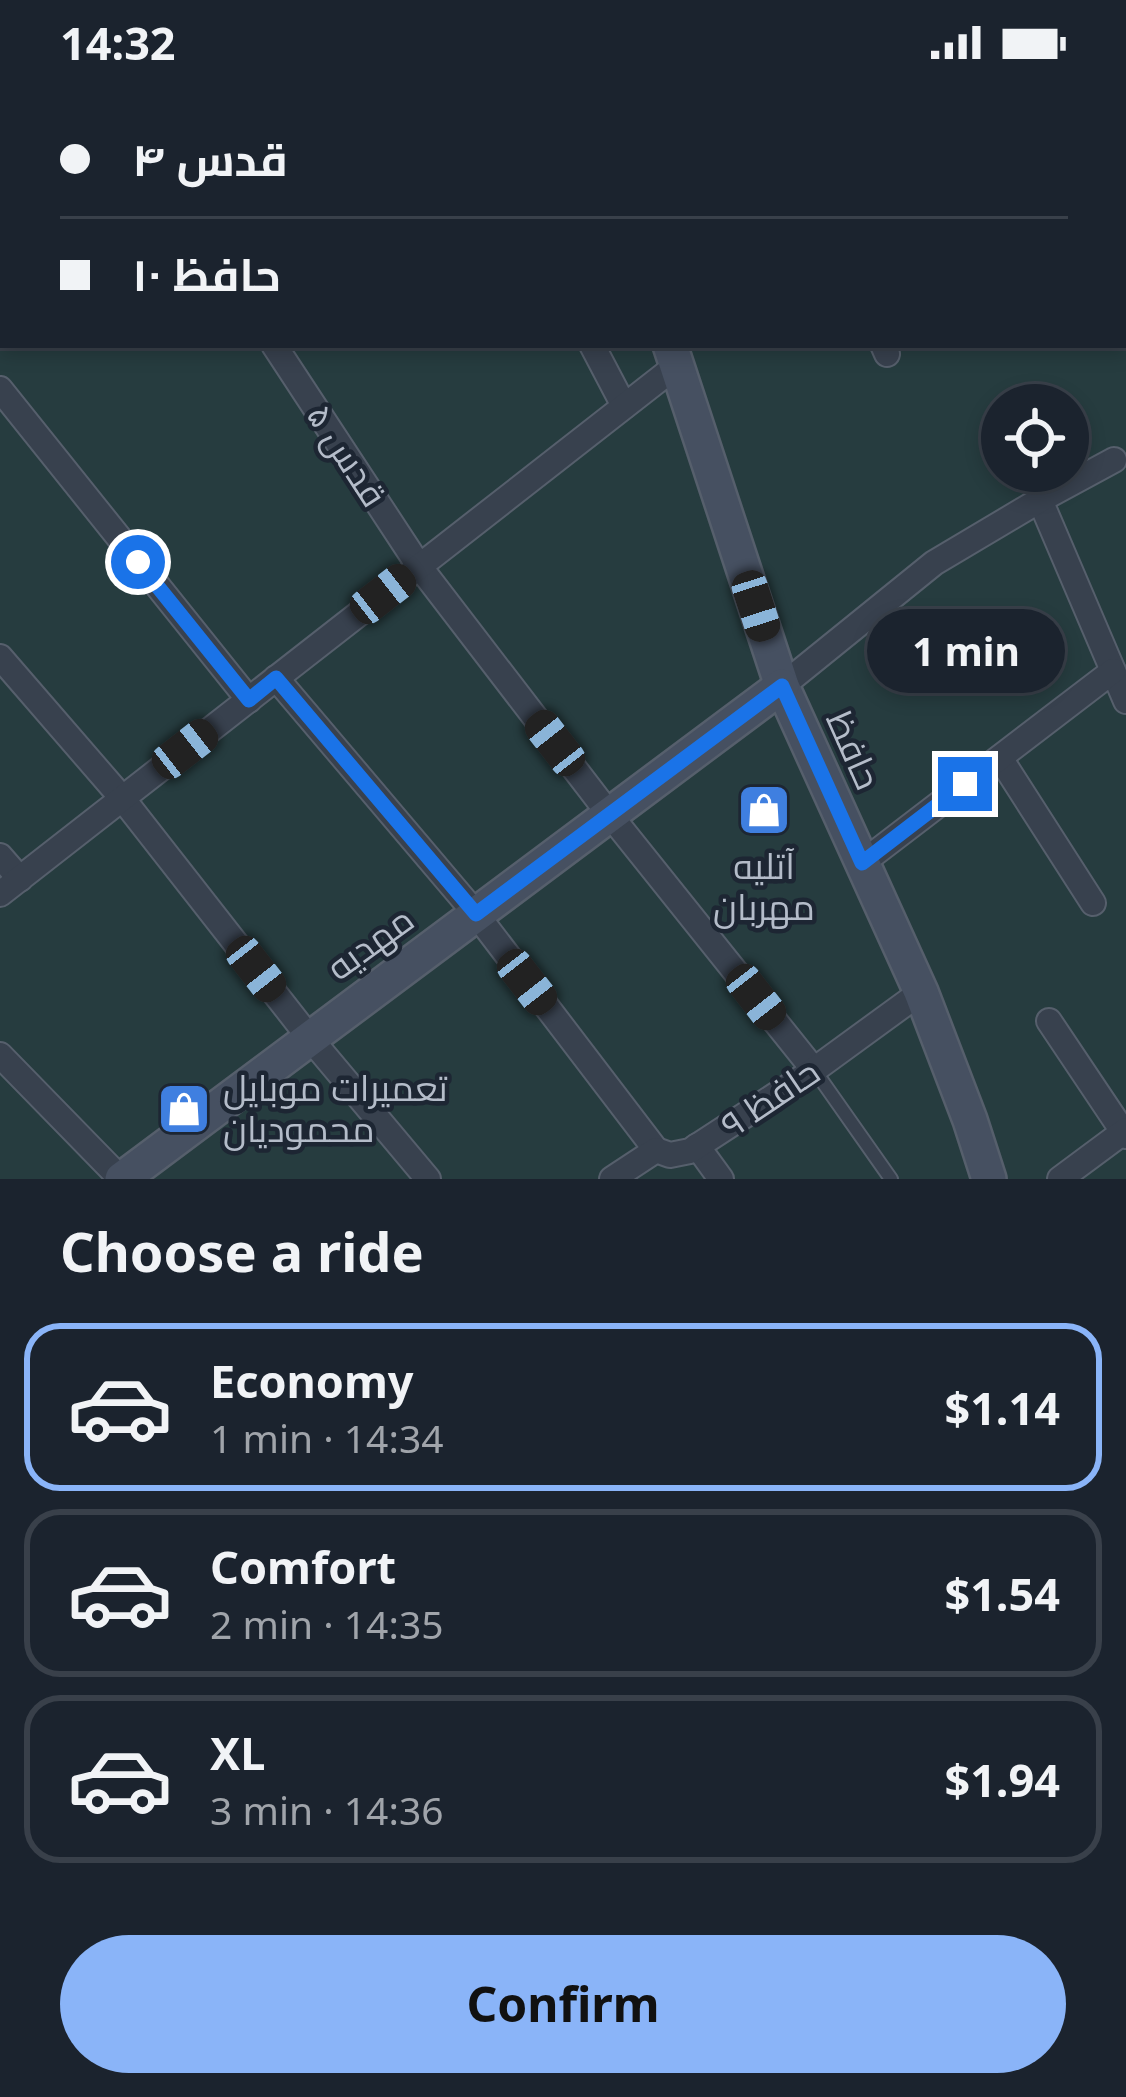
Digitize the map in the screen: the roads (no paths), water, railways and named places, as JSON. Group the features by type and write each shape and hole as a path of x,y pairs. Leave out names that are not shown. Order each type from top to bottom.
{"street":[{"name":"قدس ۵","path":"276,348 419,566 814,1070"},
{"path":"594,348 624,406"},
{"path":"0,856 10,887 624,406 673,355"},
{"name":"حافظ","path":"673,355 782,686 921,992 989,1179"},
{"path":"0,389 249,700"},
{"path":"782,686 934,563 1114,460"},
{"path":"1040,500 1126,701"},
{"path":"0,657 122,798 428,1179"},
{"path":"862,863 1113,671"},
{"path":"276,678 476,914 656,1150"},
{"name":"مهدیه","path":"121,1179 782,686"},
{"path":"1000,758 1093,903"},
{"name":"حافظ ۹","path":"612,1179 656,1150 670,1155 689,1151 814,1070 921,992"},
{"path":"1049,1021 1125,1133 1060,1179"},
{"path":"0,1054 121,1179"},
{"path":"697,1146 721,1179"}],"lane":[{"path":"814,1070 891,1179"}],"place":[{"name":"آتلیه مهربان","path":"764,810"},
{"name":"تعمیرات موبایل محمودیان","path":"184,1109"}]}
